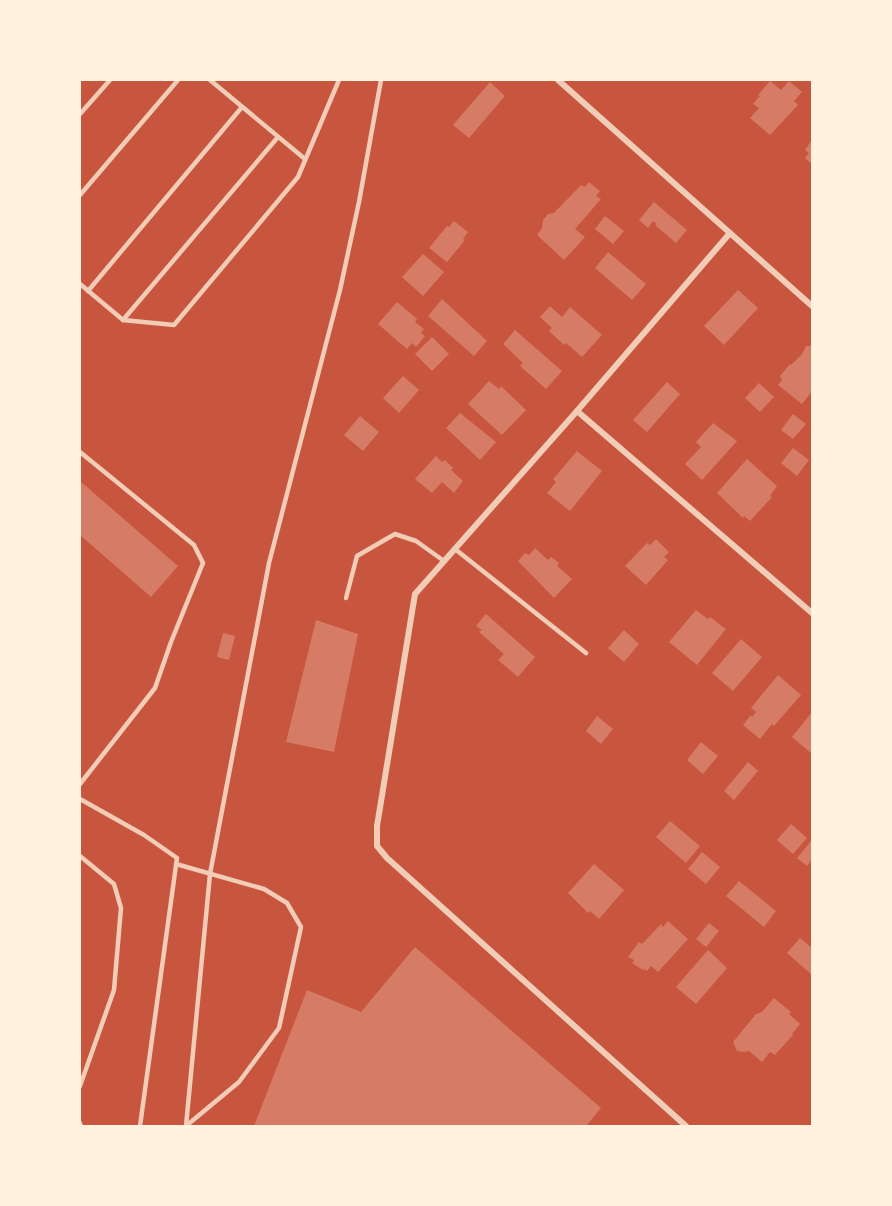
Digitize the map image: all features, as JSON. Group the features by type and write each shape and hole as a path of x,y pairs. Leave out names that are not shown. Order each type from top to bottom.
{"street":[{"path":"558,80 813,306"},
{"path":"686,1126 387,858 377,846 377,826 415,594 730,233"},
{"path":"577,411 813,613"}],"lane":[{"path":"80,114 110,80"},
{"path":"80,195 178,80"},
{"path":"210,80 305,159"},
{"path":"80,284 123,320 174,325 298,177 337,80"},
{"path":"186,1126 210,874 269,563 340,290 381,80"},
{"path":"88,291 242,107"},
{"path":"123,320 278,137"},
{"path":"80,452 194,545 203,563 154,688 80,784"},
{"path":"346,598 357,556 395,534 416,541 444,561"},
{"path":"455,549 574,646 586,653"},
{"path":"80,799 144,835 177,858 140,1126"},
{"path":"80,856 114,884 121,908 114,990 80,1086"},
{"path":"176,864 264,889 287,903 301,927 279,1029 239,1082 186,1126"}],"building":[{"path":"770,81 781,90 789,81 802,92 794,101 798,105 770,135 750,118 759,108 753,104"},
{"path":"490,82 505,96 469,138 453,125"},
{"path":"812,140 812,164 805,158 809,153 805,150"},
{"path":"589,182 600,191 596,196 601,199 575,229 585,237 564,260 537,235 548,214 554,213 581,185 585,187"},
{"path":"654,202 687,230 676,243 653,221 648,228 639,220"},
{"path":"605,216 624,231 613,244 595,229"},
{"path":"454,221 468,232 463,239 465,240 447,262 429,248"},
{"path":"608,252 646,284 632,300 595,268"},
{"path":"423,254 444,272 423,296 402,277"},
{"path":"738,290 758,308 724,345 704,326"},
{"path":"442,299 487,341 474,356 428,316"},
{"path":"397,302 417,319 415,322 424,329 421,333 425,336 416,347 412,343 407,349 378,324"},
{"path":"550,306 562,317 570,307 602,335 582,357 549,331 552,328 540,317"},
{"path":"515,330 562,371 546,389 520,366 523,363 503,344"},
{"path":"432,337 449,354 432,371 415,354"},
{"path":"806,346 812,346 812,391 802,404 778,385 782,380 780,376 802,354"},
{"path":"403,376 419,390 399,413 383,398"},
{"path":"489,381 499,389 501,386 526,410 502,435 468,404"},
{"path":"667,382 680,394 647,432 633,420"},
{"path":"759,383 774,397 760,412 745,398"},
{"path":"460,413 496,442 480,460 446,428"},
{"path":"793,414 806,424 793,439 781,430"},
{"path":"360,416 379,432 363,451 344,435"},
{"path":"713,423 737,441 702,480 685,464 701,447 696,442"},
{"path":"793,448 809,460 797,476 781,463"},
{"path":"577,451 602,471 570,511 547,493 556,482 553,479"},
{"path":"436,456 442,462 445,460 453,468 451,470 463,481 454,493 442,482 432,493 415,479"},
{"path":"747,459 777,486 770,496 772,497 750,521 744,516 743,518 717,493"},
{"path":"80,481 178,566 151,597 80,535"},
{"path":"656,539 669,552 664,557 668,560 646,585 625,566 647,543 650,545"},
{"path":"535,548 548,560 551,557 559,563 557,566 572,579 554,598 518,561 525,553 529,555"},
{"path":"696,610 726,629 697,665 669,642"},
{"path":"486,614 535,657 518,677 498,660 504,654 479,632 482,630 476,626"},
{"path":"316,620 358,634 334,752 286,742"},
{"path":"624,630 639,644 624,662 608,648"},
{"path":"223,633 235,636 229,660 217,657"},
{"path":"741,639 762,657 733,691 712,673"},
{"path":"778,675 801,695 760,739 743,725 756,712 751,708"},
{"path":"812,712 812,754 792,737"},
{"path":"597,716 613,729 601,744 586,731"},
{"path":"701,742 718,756 703,774 687,760"},
{"path":"748,762 758,771 734,800 724,791"},
{"path":"670,821 700,846 686,863 656,837"},
{"path":"791,824 807,838 793,854 777,840"},
{"path":"811,841 812,859 807,866 797,858"},
{"path":"702,852 720,867 706,884 688,869"},
{"path":"594,864 624,890 599,919 590,911 588,913 568,893"},
{"path":"739,881 776,911 764,927 726,896"},
{"path":"668,921 688,939 658,972 651,966 647,971 632,963 634,960 628,957 639,942 642,944 661,924 663,927"},
{"path":"709,923 719,931 706,947 696,939"},
{"path":"800,938 812,948 812,975 787,953"},
{"path":"415,947 601,1108 586,1126 254,1126 307,990 361,1012"},
{"path":"708,950 727,968 696,1004 676,987"},
{"path":"774,998 791,1012 789,1014 800,1024 775,1055 770,1052 762,1062 749,1051 737,1051 733,1042 756,1014 762,1012"}]}
